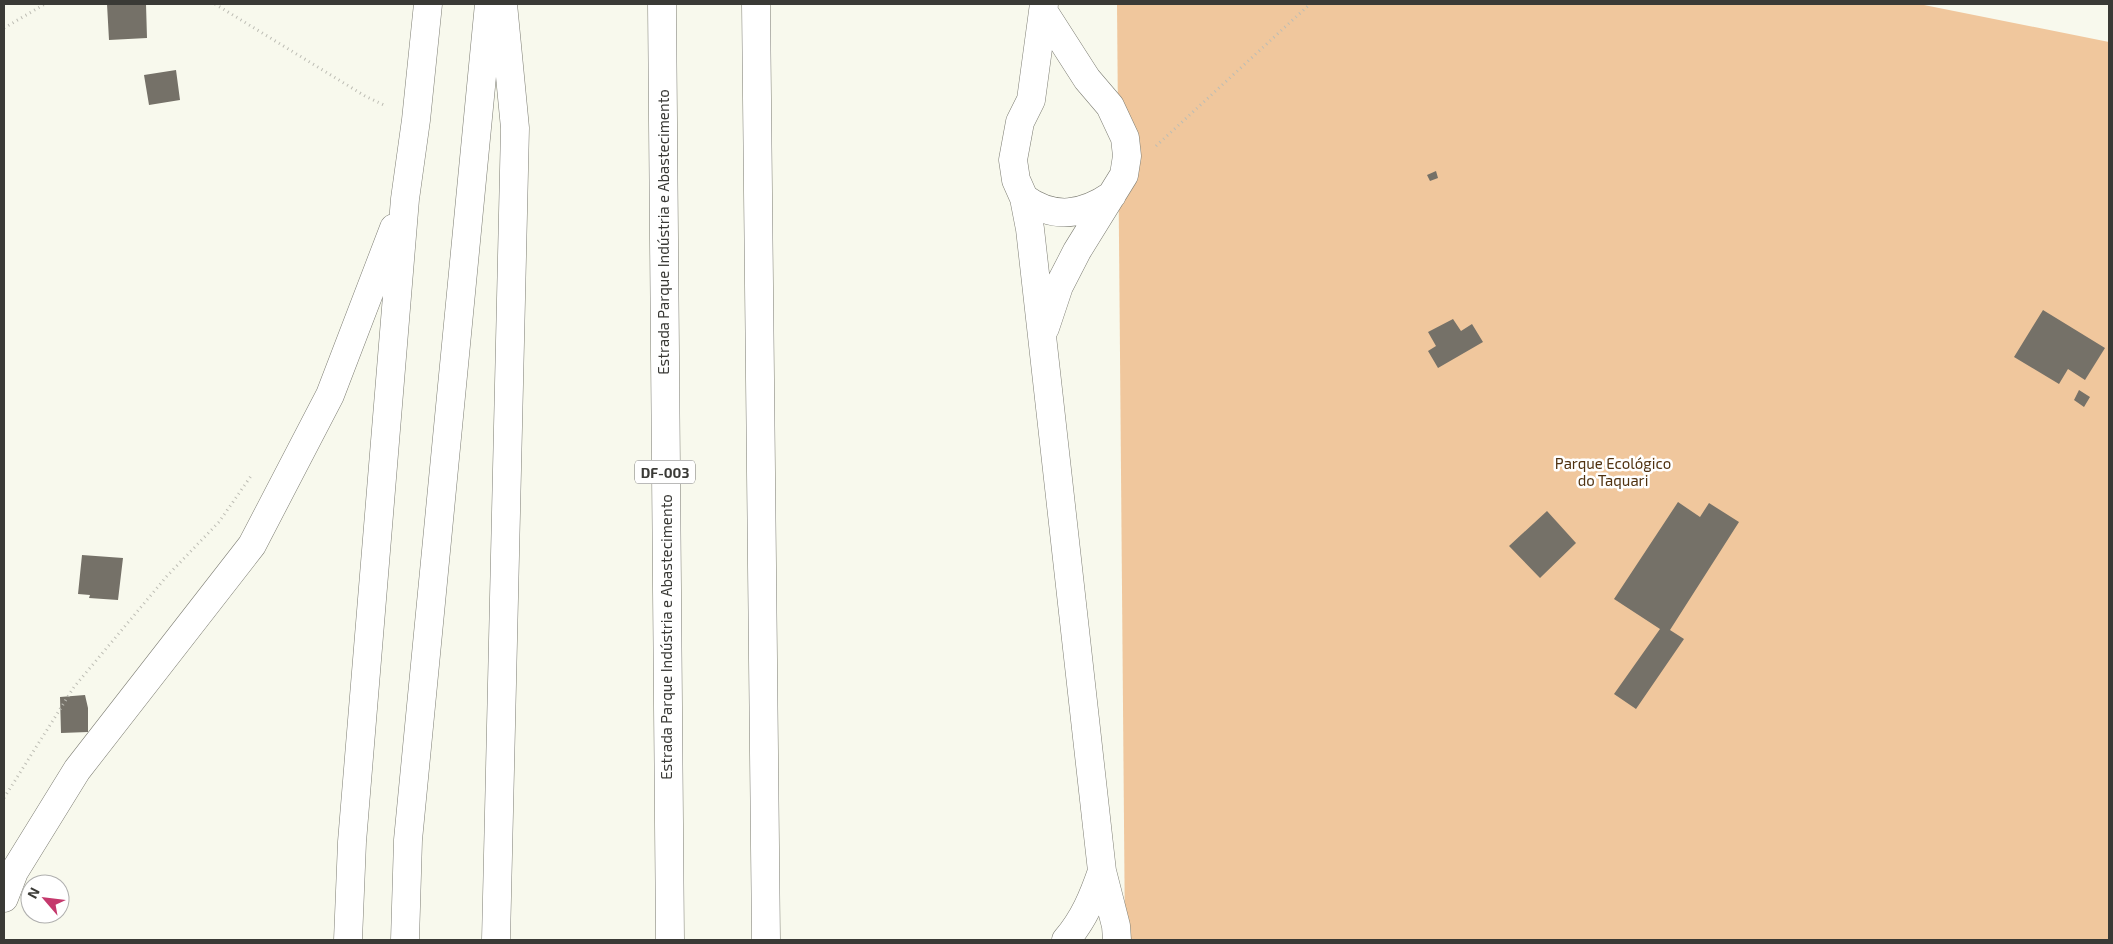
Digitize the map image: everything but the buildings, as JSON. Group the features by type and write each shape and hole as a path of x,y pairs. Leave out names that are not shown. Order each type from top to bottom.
{"main road":[{"path":"348,940 352,842 405,199 416,120 428,4"},
{"path":"405,940 409,830 489,4"},
{"path":"496,940 515,128 502,4"},
{"name":"Estrada Parque Indústria e Abastecimento","path":"662,4 670,940"},
{"path":"756,4 766,940"},
{"path":"1043,335 1059,286 1077,250 1119,184 1125,138 1110,106 1087,78 1044,8"},
{"path":"1044,8 1031,100 1020,122 1013,160 1016,180 1024,198 1030,229 1102,871 1116,926 1117,940"},
{"path":"1024,198 1049,212 1064,214 1098,205 1119,184"},
{"path":"4,898 14,872 77,770 252,545 330,395 405,199"},
{"path":"1066,940 1084,917 1102,871"}],"path":[{"path":"4,28 45,4"},
{"path":"215,4 365,96 416,120"},
{"path":"1119,184 1310,4"},
{"path":"4,798 74,687 166,576 219,522 257,468"}],"green space":[{"name":"Parque Ecológico do Taquari","path":"1117,4 1919,4 2109,42 2109,940 1125,940"}]}
